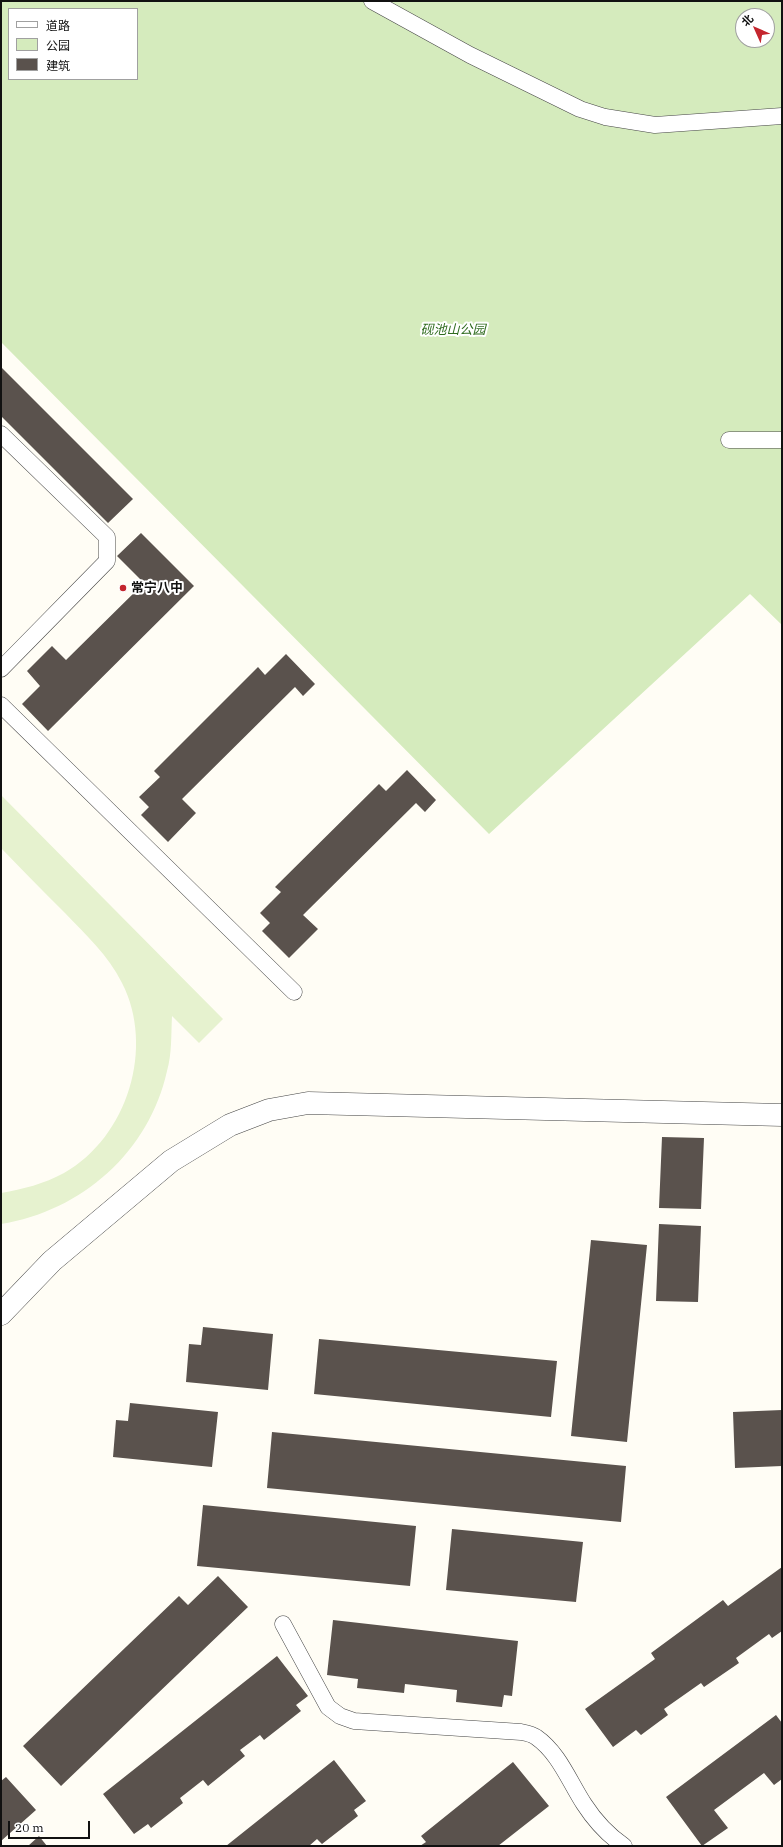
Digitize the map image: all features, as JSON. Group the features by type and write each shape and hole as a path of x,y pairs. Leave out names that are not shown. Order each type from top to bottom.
{"street":[{"path":"1,1314 52,1261 171,1160 230,1125 269,1110 308,1103 782,1115"}],"lane":[{"path":"372,1 470,55 580,109 605,117 655,125 782,116"},
{"path":"1,434 107,537 107,561 1,669"},
{"path":"729,440 782,440"},
{"path":"1,705 294,992"},
{"path":"283,1624 328,1707 340,1716 354,1721 521,1732 535,1736 556,1756 584,1805 613,1843"}],"green space":[{"name":"砚池山公园","path":"1,1 782,1 782,625 750,594 489,834 1,342"},
{"path":"1,795 223,1019 199,1043 172,1016 170,1057 158,1100 145,1127 128,1152 108,1173 84,1191 59,1206 31,1217 1,1224 1,1193 33,1186 64,1173 86,1157 105,1137 119,1114 129,1088 135,1062 136,1035 132,1008 122,983 110,963 89,937 1,848"}],"building":[{"path":"1,367 133,499 108,523 1,416"},
{"path":"141,533 194,586 48,731 22,704 40,686 27,671 52,646 66,660 144,583 117,556"},
{"path":"286,654 315,684 303,696 295,687 182,799 196,813 168,842 141,815 149,807 139,797 160,777 154,771 258,667 265,675"},
{"path":"407,770 436,800 425,812 416,803 303,915 318,929 289,958 262,931 270,923 260,913 281,892 275,887 379,784 386,791"},
{"path":"662,1137 704,1138 701,1209 659,1208"},
{"path":"659,1224 701,1226 698,1302 656,1301"},
{"path":"591,1240 647,1245 627,1442 571,1436"},
{"path":"203,1327 273,1334 268,1390 186,1382 189,1344 201,1345"},
{"path":"319,1339 557,1361 551,1417 314,1394"},
{"path":"130,1403 218,1412 212,1467 113,1457 116,1420 128,1421"},
{"path":"782,1410 782,1466 735,1468 733,1412"},
{"path":"272,1432 626,1466 621,1522 267,1488"},
{"path":"203,1505 416,1526 410,1586 197,1566"},
{"path":"452,1529 583,1542 576,1602 446,1590"},
{"path":"782,1567 782,1631 772,1638 769,1634 736,1658 739,1663 704,1687 701,1683 664,1709 668,1715 641,1735 636,1730 613,1747 585,1709 655,1659 651,1653 723,1600 728,1606"},
{"path":"218,1576 248,1607 61,1786 23,1746 179,1596 188,1605"},
{"path":"333,1620 518,1641 512,1696 504,1695 502,1707 456,1702 457,1690 405,1684 404,1693 357,1688 358,1679 327,1675"},
{"path":"277,1656 308,1696 296,1705 301,1711 264,1740 260,1735 240,1750 245,1756 208,1786 203,1780 180,1798 183,1803 151,1828 148,1824 134,1834 103,1794"},
{"path":"776,1715 782,1723 782,1779 774,1785 764,1773 714,1810 728,1828 702,1846 666,1797"},
{"path":"334,1760 366,1801 354,1810 358,1816 322,1844 317,1839 309,1846 226,1846"},
{"path":"513,1762 549,1806 498,1846 420,1846 426,1842 421,1836"},
{"path":"6,1777 36,1810 1,1841 1,1781"},
{"path":"39,1836 47,1846 28,1846"}],"place":[{"name":"常宁八中","path":"123,588"}]}
